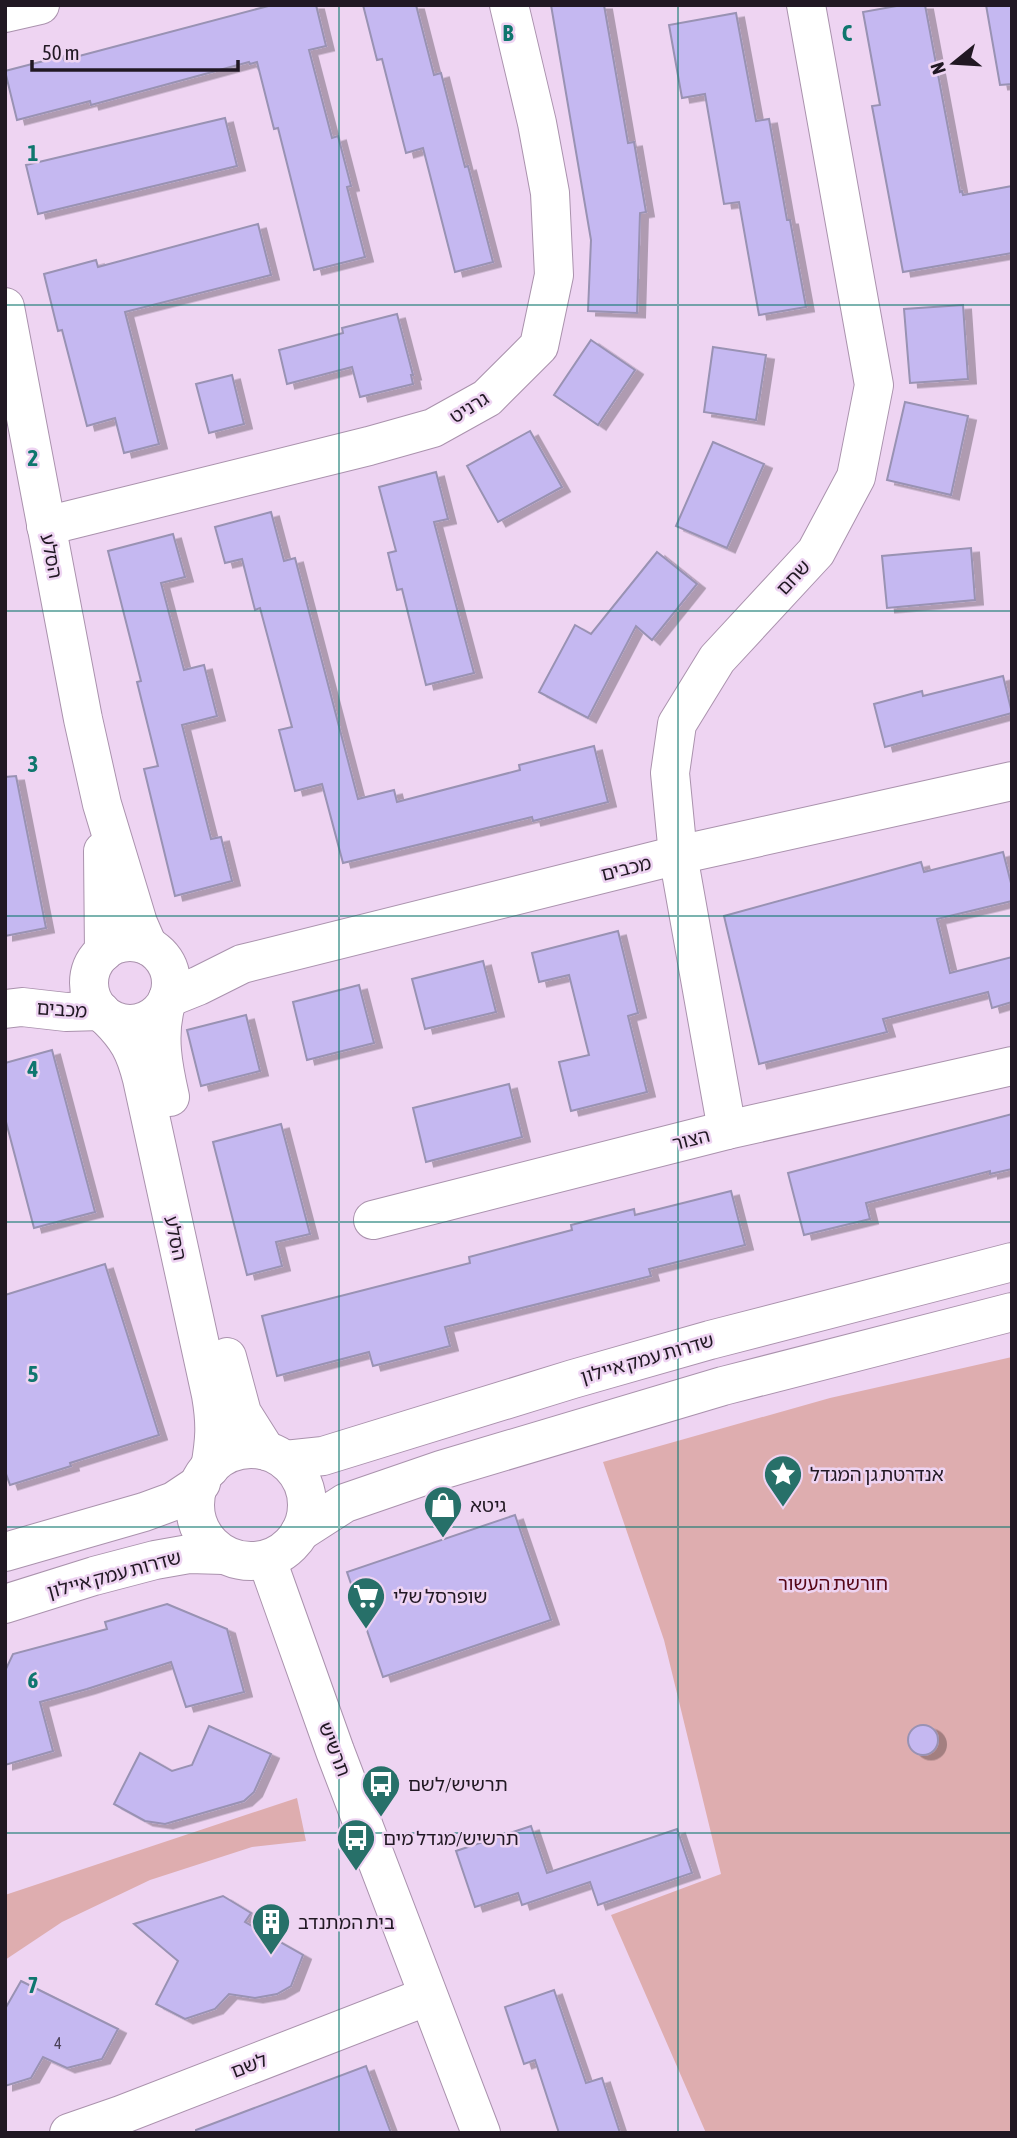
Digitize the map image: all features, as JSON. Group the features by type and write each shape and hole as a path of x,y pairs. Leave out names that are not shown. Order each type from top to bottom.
{"street":[{"path":"5,13 40,5"},
{"name":"גרניט","path":"46,526 433,428 487,398 539,346 554,275 550,193 537,123 509,5"},
{"name":"שחם","path":"727,1130 678,855 670,773 677,724 717,659 816,552 856,477 874,386 806,5"},
{"name":"הסלע","path":"5,307 83,719 102,804 138,923 162,978 161,1050 165,1075 234,1389 242,1413 275,1456"},
{"name":"מכבים","path":"162,978 242,964 678,855 1012,781"},
{"name":"הסלע","path":"97,963 102,804"},
{"path":"125,942 139,942 162,978 157,1015 135,1024 121,1023 104,1015 96,1007 90,993 89,983 97,963 111,946 125,942"},
{"name":"מכבים","path":"14,1008 97,963"},
{"name":"מכבים","path":"14,1008 104,1015"},
{"name":"הסלע","path":"104,1015 126,1037 136,1056 142,1079 215,1418 215,1440 205,1476"},
{"name":"הצור","path":"373,1220 727,1130 1012,1066"},
{"name":"שדרות עמק איילון","path":"275,1456 323,1456 710,1340 1012,1262"},
{"path":"300,1532 345,1503 441,1470 723,1386 1012,1312"},
{"path":"5,1552 174,1501 205,1476 220,1459 239,1450 259,1450 275,1456 299,1475 307,1502 306,1521 298,1538 284,1551 267,1560 242,1561 224,1555 208,1542 195,1511 197,1491 205,1476"},
{"name":"שדרות עמק איילון","path":"5,1604 155,1560 189,1553 224,1555"},
{"name":"תרשיש","path":"267,1560 335,1751 481,2133"},
{"name":"לשם","path":"69,2133 124,2124 428,1996"}],"green space":[{"name":"חורשת העשור","path":"1012,1357 1012,2133 706,2133 611,1915 721,1874 664,1640 603,1462 830,1398"},
{"path":"297,1798 306,1841 252,1847 150,1880 62,1922 5,1960 5,1895"}],"building":[{"path":"272,5 316,5 326,46 309,50 332,138 338,136 351,186 347,187 365,257 314,270 278,128 274,129 257,62 91,105 90,101 17,120 5,71 63,56 64,60"},
{"path":"363,5 416,5 434,75 441,73 493,262 455,272 423,148 406,153 382,59 377,60"},
{"path":"551,5 604,5 628,143 634,142 646,212 640,213 637,313 588,311 591,240"},
{"path":"902,5 925,5 960,192 962,191 963,195 1012,186 1012,253 903,272 872,106 880,105 863,12"},
{"path":"986,5 1012,5 1012,84 1000,85"},
{"path":"736,13 756,121 769,119 806,307 759,315 739,202 724,204 705,94 682,98 669,25"},
{"path":"225,118 237,166 38,214 26,165"},
{"path":"258,224 271,275 125,312 159,444 124,453 115,418 87,426 44,274 96,260 98,267"},
{"path":"963,305 968,379 910,383 904,309"},
{"path":"397,314 413,384 360,397 352,367 287,384 279,350 343,333 342,328"},
{"path":"591,340 635,370 598,425 554,395"},
{"path":"713,347 766,355 756,420 704,412"},
{"path":"232,375 244,424 209,433 196,384"},
{"path":"905,402 968,416 951,495 887,480"},
{"path":"530,431 562,487 498,522 467,466"},
{"path":"713,442 764,464 727,548 676,526"},
{"path":"436,472 448,519 434,522 474,673 426,685 402,589 397,590 388,553 396,551 379,487"},
{"path":"271,512 284,561 295,558 358,799 394,790 397,802 520,770 519,765 594,746 608,802 533,821 532,817 343,863 322,784 295,791 279,730 292,727 260,608 255,610 242,559 225,563 215,527"},
{"path":"173,534 185,577 161,583 184,670 204,665 217,716 182,725 211,839 221,837 232,881 175,896 144,769 158,766 137,682 141,681 108,551"},
{"path":"971,548 975,600 887,608 882,556"},
{"path":"657,552 697,584 652,640 636,626 588,718 539,692 575,625 591,634"},
{"path":"1003,676 1012,713 885,747 874,704 922,691 923,696"},
{"path":"16,776 46,928 5,936 5,777"},
{"path":"1003,852 1012,887 1012,901 937,919 950,973 1012,957 1012,1002 992,1008 988,992 883,1019 887,1032 759,1064 724,916 921,862 924,872"},
{"path":"618,931 638,1013 628,1016 647,1092 571,1111 559,1062 589,1055 569,975 539,982 532,953"},
{"path":"483,961 496,1012 425,1029 412,979"},
{"path":"359,985 374,1043 307,1060 293,1002"},
{"path":"246,1015 260,1071 201,1086 187,1030"},
{"path":"52,1050 95,1212 34,1228 5,1118 5,1063"},
{"path":"509,1084 522,1137 426,1162 413,1108"},
{"path":"1012,1114 1012,1169 990,1174 990,1171 866,1203 870,1219 804,1235 788,1173"},
{"path":"281,1124 310,1234 276,1242 282,1266 247,1275 213,1142"},
{"path":"731,1191 745,1245 649,1269 651,1276 445,1327 450,1346 373,1366 369,1352 277,1376 262,1316 470,1263 469,1257 572,1230 571,1225 634,1209 635,1215"},
{"path":"105,1264 159,1435 10,1485 5,1471 5,1295"},
{"path":"515,1515 551,1620 383,1677 347,1572"},
{"path":"167,1604 227,1629 244,1692 186,1707 171,1662 40,1702 53,1751 5,1765 5,1671 13,1654 107,1629 105,1622"},
{"path":"923,1725 934,1729 938,1740 934,1751 923,1755 912,1751 908,1740 912,1729"},
{"path":"209,1726 271,1754 254,1792 244,1801 165,1824 145,1821 114,1804 140,1753 172,1771 192,1765"},
{"path":"531,1826 547,1873 677,1829 692,1873 598,1905 590,1882 522,1905 518,1893 475,1907 456,1851"},
{"name":"בית המתנדב","path":"223,1896 251,1913 245,1922 303,1955 291,1986 277,1994 255,1998 229,1994 215,2009 185,2019 156,2004 178,1961 134,1924"},
{"path":"21,1981 118,2029 102,2059 67,2068 43,2057 31,2078 5,2086 5,2009"},
{"path":"554,1990 586,2083 602,2078 620,2133 559,2133 535,2060 524,2064 505,2007"},
{"path":"366,2066 391,2133 196,2133 196,2130"}],"place":[{"name":"אנדרטת גן המגדל","path":"783,1508"},
{"name":"גיטא","path":"443,1539"},
{"name":"שופרסל שלי","path":"366,1630"},
{"name":"תרשיש/לשם","path":"381,1818"},
{"name":"תרשיש/מגדל מים","path":"356,1872"},
{"name":"בית המתנדב","path":"271,1956"}]}
